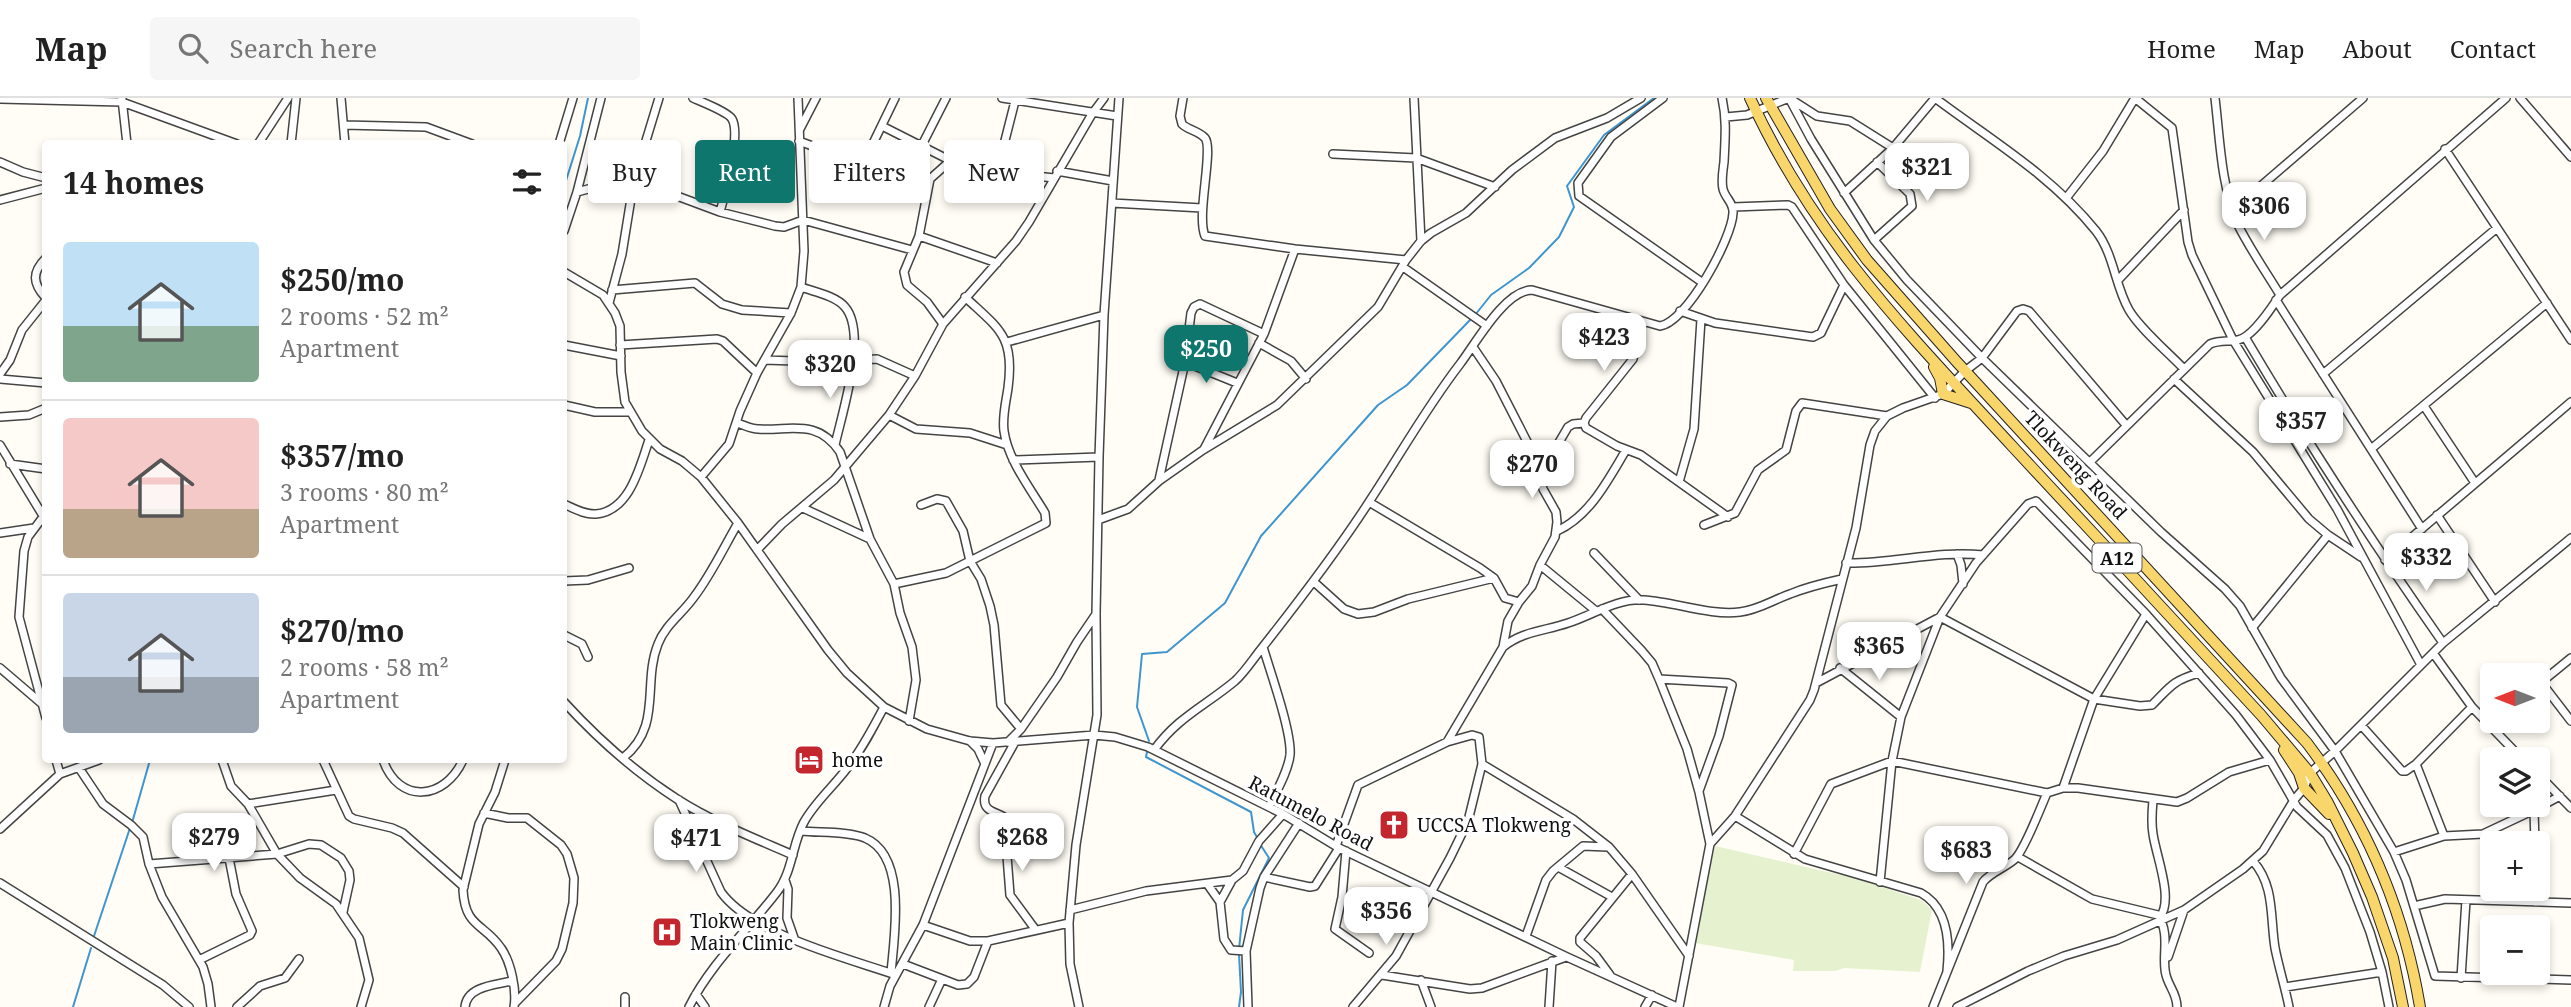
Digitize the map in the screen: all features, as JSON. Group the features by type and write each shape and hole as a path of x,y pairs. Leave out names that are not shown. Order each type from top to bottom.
{"main road":[{"name":"Tlokweng Road","path":"1750,98 1780,160 1820,223 1858,275 1920,347 2268,722 2310,773 2339,825 2372,897 2393,958 2403,1007"},
{"name":"Tlokweng Road","path":"1768,101 1830,209 1867,260 1965,371 2294,729 2321,762 2358,822 2386,882 2407,946 2420,1007"},
{"path":"1920,347 1940,378 1939,396 1974,405"},
{"path":"2268,722 2299,773 2304,788 2339,825"}],"street":[{"path":"261,140 293,98"},
{"path":"291,140 293,98"},
{"path":"341,98 345,140"},
{"path":"560,140 573,98"},
{"path":"567,223 578,192 601,98"},
{"path":"646,140 659,98"},
{"path":"693,98 728,115 734,123 732,162 720,212"},
{"path":"701,477 729,444 757,373 791,313 801,287 804,251 798,98"},
{"path":"799,131 816,98"},
{"path":"924,140 946,98"},
{"path":"1002,98 1118,116"},
{"path":"757,550 782,524 834,480 889,415 915,376 943,324 1029,222 1104,98"},
{"path":"1079,1007 1070,964 1069,923 1076,845 1097,715 1096,614 1104,315 1119,98"},
{"path":"1182,98 1182,124 1202,136 1208,145 1202,208 1205,236 1404,264 1488,326"},
{"path":"1413,98 1421,241"},
{"path":"1098,520 1128,509 1159,481 1203,450 1277,405 1378,307 1421,241 1466,214 1512,170 1555,138 1641,98"},
{"path":"1663,98 1611,137 1578,183 1578,193 1703,283"},
{"path":"1154,750 1183,718 1237,679 1263,647 1314,582 1369,502 1429,405 1514,295 1524,290 1532,290 1641,323 1660,326 1667,325 1680,311 1703,283 1728,238 1733,207 1723,187 1726,117 1722,98"},
{"path":"1726,117 1747,115 1768,101 1789,98 1817,116 1850,121 1893,148"},
{"path":"1789,98 1811,139 1874,240 1923,297 1982,358 2240,606 2289,691 2335,751 2394,852 2414,906 2432,973 2437,977 2571,980"},
{"path":"1844,193 1893,148 1935,98 2004,145 2067,197 2099,233 2129,309 2185,369"},
{"path":"2067,197 2103,151 2112,132 2135,98 2172,128 2192,255 2233,340 2337,509 2421,665"},
{"path":"2216,98 2224,176 2232,210 2239,226 2323,374 2422,529"},
{"path":"2232,210 2363,98"},
{"path":"2091,461 2210,344 2245,337 2278,298 2506,98"},
{"path":"2520,98 2571,157"},
{"path":"0,99 122,100 227,140"},
{"path":"875,140 891,99"},
{"path":"122,100 127,140"},
{"path":"1005,140 1015,101"},
{"path":"1624,108 1633,119"},
{"path":"344,125 426,127 461,140"},
{"path":"882,125 908,140"},
{"path":"799,141 809,145"},
{"path":"2445,149 2571,340"},
{"path":"1334,154 1416,158 1495,187"},
{"path":"0,162 42,177"},
{"path":"1874,240 1912,206 1913,201 1910,194 1877,162"},
{"path":"930,180 944,167"},
{"path":"1044,174 1113,181"},
{"path":"0,200 42,189"},
{"path":"578,192 588,189"},
{"path":"681,197 720,212 784,227 803,220 912,250"},
{"path":"609,303 622,254 630,203"},
{"path":"925,203 919,236 904,272 905,281 927,302 943,324"},
{"path":"1112,203 1202,208"},
{"path":"1733,207 1792,207 1844,285 1939,396"},
{"path":"2119,279 2184,210"},
{"path":"2323,374 2497,228"},
{"path":"919,236 997,262"},
{"path":"1203,450 1264,334 1295,249"},
{"path":"42,262 35,270 42,295 42,314 22,330 10,360 0,376 42,382"},
{"path":"567,274 593,287 609,303 620,326 622,389 630,412 649,440 633,485 625,496 610,508 597,514 567,505"},
{"path":"612,290 695,283 722,304 759,313 791,313"},
{"path":"1680,311 1701,319 1753,330 1813,337 1821,333 1844,285"},
{"path":"801,287 839,301 852,318 853,362 835,445"},
{"path":"894,584 946,573 1046,523 1045,513 1007,445 1004,429 1010,357 1007,342 1002,333 965,297"},
{"path":"2371,449 2547,303"},
{"path":"1159,481 1185,362 1191,313 1200,304 1264,334"},
{"path":"1710,844 1735,816 1810,700 1860,510 1870,446 1875,431 1887,416 1939,396 1982,358 2017,311 2026,310 2126,425"},
{"path":"1007,342 1104,315"},
{"path":"1679,482 1694,429 1701,319"},
{"path":"1641,323 1633,359 1586,418 1586,428 1626,450 1641,455 1728,517"},
{"path":"2245,337 2296,424 2443,643"},
{"path":"620,345 723,341 757,373"},
{"path":"1259,343 1291,361 1306,379"},
{"path":"567,346 621,356"},
{"path":"1447,742 1503,647 1508,621 1532,586 1557,531 1556,512 1543,489 1541,473 1509,405 1473,347"},
{"path":"765,360 853,362 877,359 915,376"},
{"path":"1185,362 1237,383"},
{"path":"2174,379 2253,452 2309,519 2362,557"},
{"path":"2385,560 2571,402"},
{"path":"1704,525 1735,513 1758,470 1786,450 1796,411 1802,403 1887,416"},
{"path":"2424,405 2475,483"},
{"path":"567,406 595,412 630,412"},
{"path":"0,417 29,415 42,410"},
{"path":"889,415 916,429 970,433 1007,445"},
{"path":"737,423 758,429 786,427 818,431 835,445 870,539 894,584 912,647 916,680 909,721"},
{"path":"1541,473 1568,427 1584,423"},
{"name":"Ratumelo Road","path":"649,440 701,477 738,523 847,673 884,707 909,721 951,737 970,741 1011,743 1094,735 1130,741 1154,750 1283,814 1340,848 1678,1007"},
{"path":"0,445 42,516"},
{"path":"1557,531 1569,526 1588,509 1626,450"},
{"path":"1013,460 1099,457"},
{"path":"10,464 42,468"},
{"path":"921,505 937,499 946,501 962,531 970,561 981,579 994,625 1001,705 1021,729"},
{"path":"1881,882 1892,761 1901,717 1940,617 1983,555 2028,504 2032,501 2039,502 2146,614 2236,715 2270,760 2303,813 2324,831 2339,857 2370,932 2389,1007"},
{"path":"1369,502 1480,568 1494,578 1506,598 1519,602"},
{"path":"803,508 870,539"},
{"path":"2437,515 2495,602"},
{"path":"42,521 28,537 24,551 19,617 42,704"},
{"path":"623,758 637,744 648,722 658,643 667,627 696,595 738,523"},
{"path":"0,533 35,528"},
{"path":"2252,628 2329,535"},
{"path":"1957,1007 2064,956 2117,940 2184,910 2253,861 2269,843 2304,788 2310,773 2443,643 2570,541"},
{"path":"1594,553 1639,600"},
{"path":"1846,563 1957,554 1983,555"},
{"path":"1957,554 1963,584"},
{"path":"1540,565 1599,610 1642,651 1659,679 1687,749 1710,844 1678,1007"},
{"path":"567,581 588,580 629,568"},
{"path":"1314,582 1344,609 1358,614 1374,612 1408,599 1494,578"},
{"path":"1503,647 1517,637 1639,600 1690,605 1710,611 1736,612 1766,605 1799,590 1842,579"},
{"path":"1035,929 1010,895 1004,817 988,810 984,803 985,796 1011,743 1058,677 1096,614"},
{"path":"2063,788 2094,699 2146,614"},
{"path":"1816,683 1940,617"},
{"path":"1940,617 2094,699 2140,706 2152,705 2168,686 2199,673"},
{"path":"567,636 582,644 588,657"},
{"path":"1263,647 1290,750 1289,760 1269,807"},
{"path":"2433,653 2472,707 2510,747"},
{"path":"2550,675 2571,658"},
{"path":"0,668 42,704"},
{"path":"1840,668 1901,717"},
{"path":"1659,679 1728,682 1732,685 1719,736 1699,792"},
{"path":"2550,696 2571,721"},
{"path":"567,705 591,731 679,800 733,829 793,855"},
{"path":"2564,711 2571,705"},
{"path":"689,1007 695,994 785,880 801,831 813,807 848,766 884,707"},
{"path":"2361,725 2402,771 2406,772 2472,707"},
{"path":"1264,877 1315,886 1340,848 1358,785 1447,742 1472,735 1479,737 1482,764 1468,821 1396,956 1353,1007"},
{"path":"970,741 978,749 985,765"},
{"path":"893,974 903,964 923,925 993,743"},
{"path":"1794,854 1831,784 1892,761 2047,793 2063,788 2078,788 2153,800 2180,801 2220,776 2270,760"},
{"path":"57,763 60,774"},
{"path":"0,829 60,774 92,763"},
{"path":"223,763 231,786 248,804 277,854 300,878 331,898 359,938 369,972 361,1007"},
{"path":"324,763 344,808 354,820 403,833 464,887"},
{"path":"384,763 393,781 402,787 423,792 447,783 462,763"},
{"path":"504,763 475,838 464,887 464,900 468,915 501,948 512,981 515,1005"},
{"path":"1482,764 1573,819 1609,847 1632,874 1689,956"},
{"path":"2416,764 2444,836"},
{"path":"79,768 103,804 142,834 149,864 162,897 199,960 208,984 211,1007"},
{"path":"2550,786 2571,808"},
{"path":"248,804 336,790"},
{"path":"1933,1007 1983,882 2018,857 2047,793"},
{"path":"2550,801 2560,796"},
{"path":"679,800 720,892 752,920 893,974"},
{"path":"2153,800 2152,831 2165,892 2161,919 2166,975 2176,995 2177,1007"},
{"path":"484,813 508,818 527,818 561,845 567,853 574,878 573,903 562,949 556,961 515,1005"},
{"path":"1220,902 1232,880 1243,871 1259,841 1283,814"},
{"path":"1735,816 1794,854 1819,865 1926,896 1937,909 1949,941 1948,971"},
{"path":"2394,852 2444,836 2483,834 2519,817"},
{"path":"1248,1007 1246,951 1264,877 1299,823"},
{"path":"801,831 866,838 883,855 894,882 893,974 884,1007"},
{"path":"149,864 277,854 315,844 331,849 341,858 349,872 350,880 343,912"},
{"path":"1526,936 1546,880 1558,867 1583,846 1609,847"},
{"path":"1340,848 1342,897 1335,929 1368,953"},
{"path":"2018,857 2092,899 2154,913 2161,919"},
{"path":"199,960 250,935 252,931 236,894 229,858"},
{"path":"2253,861 2263,872 2269,890 2275,948 2289,1007"},
{"path":"1558,867 1612,897"},
{"path":"1610,975 1602,962 1580,940 1632,874"},
{"path":"785,880 788,889 787,918 794,938"},
{"path":"1070,910 1146,891 1232,880"},
{"path":"0,883 163,985 189,1007"},
{"path":"1208,885 1220,902 1224,939 1231,950 1246,951"},
{"path":"2414,906 2436,900 2571,903"},
{"path":"2461,978 2466,900"},
{"path":"2166,961 2184,910"},
{"path":"923,925 956,938 988,941 1069,923"},
{"path":"903,964 963,985 971,981 988,941"},
{"path":"1382,975 1470,989 1482,988 1567,957"},
{"path":"237,1007 260,986 285,978 299,959"},
{"path":"1549,1007 1552,961"},
{"path":"2285,987 2382,972"},
{"path":"929,1007 942,979"},
{"path":"1421,980 1431,1007"},
{"path":"465,1007 466,998 473,992 512,981"},
{"path":"695,994 705,1007"},
{"path":"1645,1007 1652,995"},
{"path":"625,997 625,1007"}],"green space":[{"path":"1715,846 1858,879 1921,900 1932,910 1920,972 1844,968 1835,971 1793,971 1794,960 1695,943"}],"waterway":[{"path":"567,177 588,98"},
{"path":"1475,315 1491,295 1529,268 1559,237 1574,207 1567,186 1604,135 1654,98"},
{"path":"1149,741 1137,707 1142,654 1167,652 1225,603 1261,536 1378,405 1407,385 1471,319"},
{"path":"1147,752 1146,757 1251,812 1254,832 1258,839"},
{"path":"132,823 149,763"},
{"path":"94,936 130,828"},
{"path":"1239,949 1243,910 1269,858 1260,844"},
{"path":"73,1007 91,948"},
{"path":"1239,954 1239,1007"}],"place":[{"name":"home","path":"809,760"},
{"name":"UCCSA Tlokweng","path":"1394,825"},
{"name":"Tlokweng Main Clinic","path":"667,932"}]}
